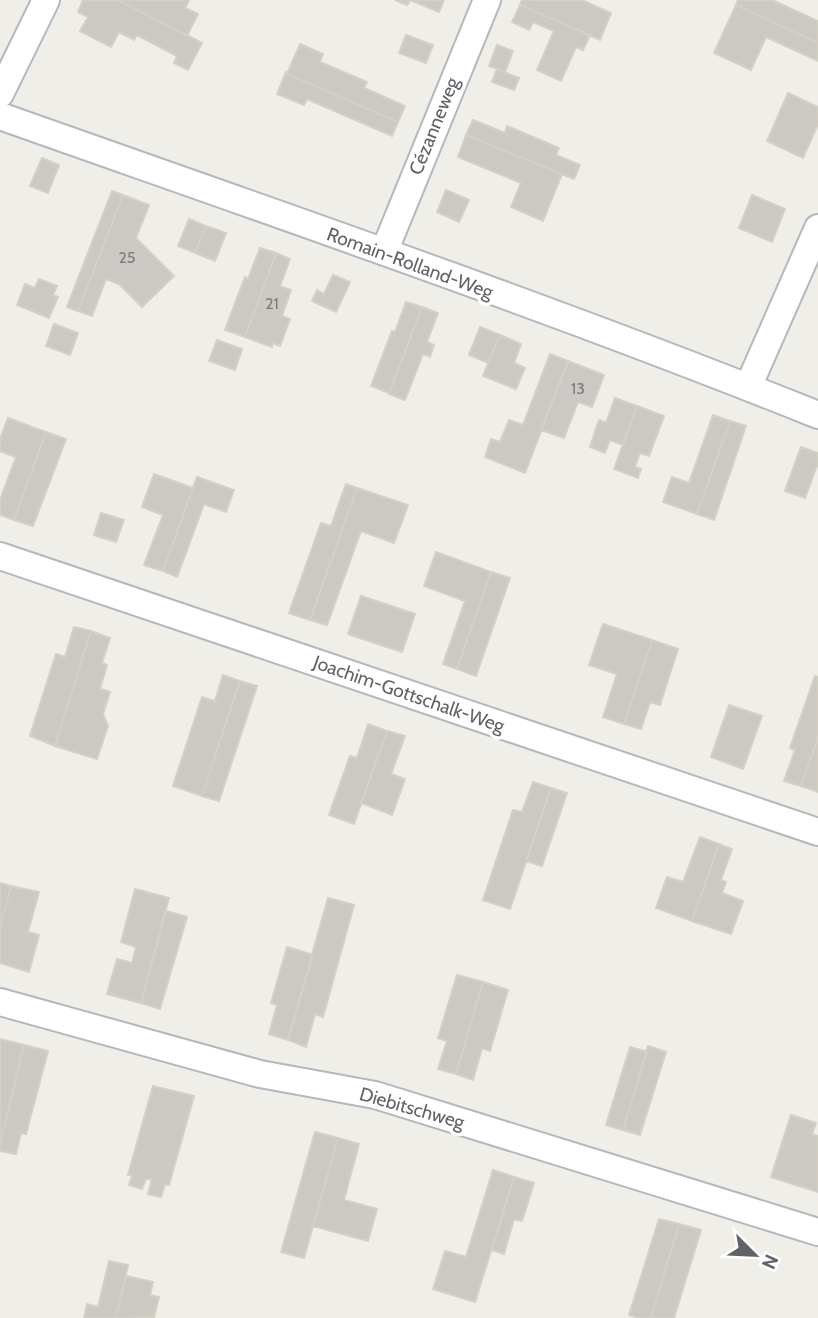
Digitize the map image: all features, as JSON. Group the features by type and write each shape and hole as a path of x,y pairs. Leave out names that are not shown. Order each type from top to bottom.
{"street":[{"path":"0,94 46,0"},
{"name":"Cézanneweg","path":"384,252 487,0"},
{"name":"Romain-Rolland-Weg","path":"0,117 384,252 818,415"},
{"path":"748,387 818,228"},
{"name":"Joachim-Gottschalk-Weg","path":"0,556 818,832"},
{"name":"Diebitschweg","path":"0,1002 260,1074 375,1095 818,1232"}],"building":[{"path":"83,0 118,0 202,43 188,70 174,63 177,56 137,35 134,40 119,32 111,47 80,31 88,17 78,12"},
{"path":"118,0 189,0 185,8 198,14 187,36"},
{"path":"395,0 410,0 407,5"},
{"path":"410,0 444,0 439,12"},
{"path":"522,0 582,0 611,13 600,40 520,5"},
{"path":"738,0 772,0 818,21 818,43 736,5"},
{"path":"520,5 590,35 583,50 576,47 561,81 537,70 554,31 533,22 529,30 512,22"},
{"path":"736,5 818,43 818,61 766,37 751,70 714,53"},
{"path":"406,35 433,45 426,63 399,53"},
{"path":"300,44 323,54 320,62 367,82 364,88 405,106 398,122 287,74"},
{"path":"497,45 513,51 505,72 489,66"},
{"path":"497,69 519,78 514,90 492,82"},
{"path":"286,72 398,122 392,136 307,99 304,105 277,94"},
{"path":"788,93 818,107 818,124 803,158 767,141"},
{"path":"473,120 505,133 507,126 559,148 556,155 580,165 574,179 466,135"},
{"path":"466,135 562,174 543,221 511,207 521,183 458,157"},
{"path":"42,158 59,165 48,193 30,186"},
{"path":"446,190 469,200 459,222 437,212"},
{"path":"112,191 123,195 78,311 67,307"},
{"path":"123,195 149,205 136,238 174,276 142,307 119,284 106,279 92,316 78,311"},
{"path":"752,195 785,209 772,242 739,228"},
{"path":"189,219 206,226 195,253 178,246"},
{"path":"206,226 226,233 215,261 195,253"},
{"path":"260,248 276,253 245,337 225,330 245,277 248,279"},
{"path":"276,253 290,259 280,286 291,290 282,316 290,319 280,346 273,343 272,347 245,337"},
{"path":"333,275 350,282 336,312 312,301 317,290 324,294"},
{"path":"39,279 57,286 53,295 58,297 49,318 17,305 25,284 35,288"},
{"path":"406,302 422,307 389,393 371,386"},
{"path":"422,307 438,313 427,342 434,345 430,357 423,354 405,400 389,394"},
{"path":"54,324 78,333 70,355 46,346"},
{"path":"480,327 500,335 488,363 469,355"},
{"path":"500,335 521,344 514,363 525,368 516,389 483,376"},
{"path":"217,340 242,349 235,370 209,361"},
{"path":"550,354 568,361 525,473 485,457 491,439 500,442 509,420 523,425"},
{"path":"568,361 604,375 592,407 578,402 564,438 541,430"},
{"path":"615,398 637,406 623,445 610,440 605,453 590,447 599,420 606,423"},
{"path":"637,406 664,416 649,456 640,453 635,467 641,469 638,478 614,469"},
{"path":"713,415 730,421 697,514 663,502 672,477 689,483"},
{"path":"8,418 46,432 14,520 0,515 0,500 16,457 0,451 0,439"},
{"path":"730,421 746,426 714,520 697,514"},
{"path":"46,432 66,439 33,526 14,520"},
{"path":"801,447 818,453 818,463 805,498 785,491"},
{"path":"154,474 193,488 163,571 144,565 163,515 142,507"},
{"path":"197,477 234,490 226,512 204,504 177,577 163,571"},
{"path":"346,484 357,488 310,620 289,613 321,523 331,526"},
{"path":"357,488 408,505 394,543 361,531 327,625 310,620"},
{"path":"101,513 124,520 116,542 94,535"},
{"path":"436,552 491,572 457,669 443,664 465,601 424,586"},
{"path":"491,572 510,578 476,676 457,669"},
{"path":"361,596 415,614 402,652 348,634"},
{"path":"603,624 652,640 624,724 603,717 617,674 589,665"},
{"path":"74,627 91,631 55,746 30,736 56,654 65,657"},
{"path":"91,631 110,638 102,663 107,665 100,689 110,692 103,714 108,726 97,759 55,746"},
{"path":"652,640 678,649 660,705 650,702 641,729 624,724"},
{"path":"223,675 240,681 202,796 173,786 202,697 215,701"},
{"path":"815,676 818,677 818,737 801,786 784,781 795,750 790,748"},
{"path":"240,681 257,686 219,801 202,796"},
{"path":"729,705 762,716 743,769 711,757"},
{"path":"368,724 387,731 354,824 329,815 350,756 357,758"},
{"path":"387,731 405,736 391,774 405,779 392,815 361,803"},
{"path":"818,737 818,792 801,786"},
{"path":"533,782 551,788 510,909 483,900 513,810 522,812"},
{"path":"551,788 567,793 542,866 526,861"},
{"path":"700,837 719,844 692,921 656,908 667,877 683,882"},
{"path":"719,844 732,849 721,880 726,882 722,893 743,901 731,934 692,921"},
{"path":"0,883 11,886 0,928"},
{"path":"11,886 39,892 28,932 39,935 29,972 0,963 0,928"},
{"path":"135,889 169,898 141,1003 107,994 117,959 132,963 136,947 121,942"},
{"path":"328,898 354,905 323,1017 315,1014 306,1047 288,1040"},
{"path":"166,911 187,917 160,1009 141,1003"},
{"path":"287,947 313,955 288,1040 269,1034 277,1005 271,1003"},
{"path":"457,975 483,982 456,1074 438,1069 447,1041 438,1038"},
{"path":"483,982 508,990 490,1051 482,1048 473,1080 456,1074"},
{"path":"0,1039 24,1045 0,1144"},
{"path":"24,1045 48,1051 26,1134 21,1133 16,1154 0,1151 0,1144"},
{"path":"648,1046 666,1052 640,1135 623,1130"},
{"path":"630,1047 647,1052 623,1130 606,1125"},
{"path":"153,1086 194,1096 169,1185 165,1184 161,1197 148,1194 152,1179 146,1179 142,1189 129,1185 132,1175 128,1175"},
{"path":"791,1115 816,1123 812,1134 818,1136 818,1192 771,1177"},
{"path":"315,1132 338,1138 304,1258 281,1252"},
{"path":"338,1138 359,1144 344,1200 377,1209 368,1241 313,1226"},
{"path":"493,1170 514,1177 475,1302 433,1289 445,1251 466,1257"},
{"path":"514,1177 534,1183 522,1221 514,1219 504,1254 492,1250"},
{"path":"659,1219 679,1224 651,1318 639,1318 629,1315"},
{"path":"679,1224 701,1230 674,1318 651,1318"},
{"path":"109,1261 128,1265 116,1318 84,1318 87,1304 98,1307"},
{"path":"126,1276 153,1282 150,1295 159,1297 154,1317 116,1318"}]}
